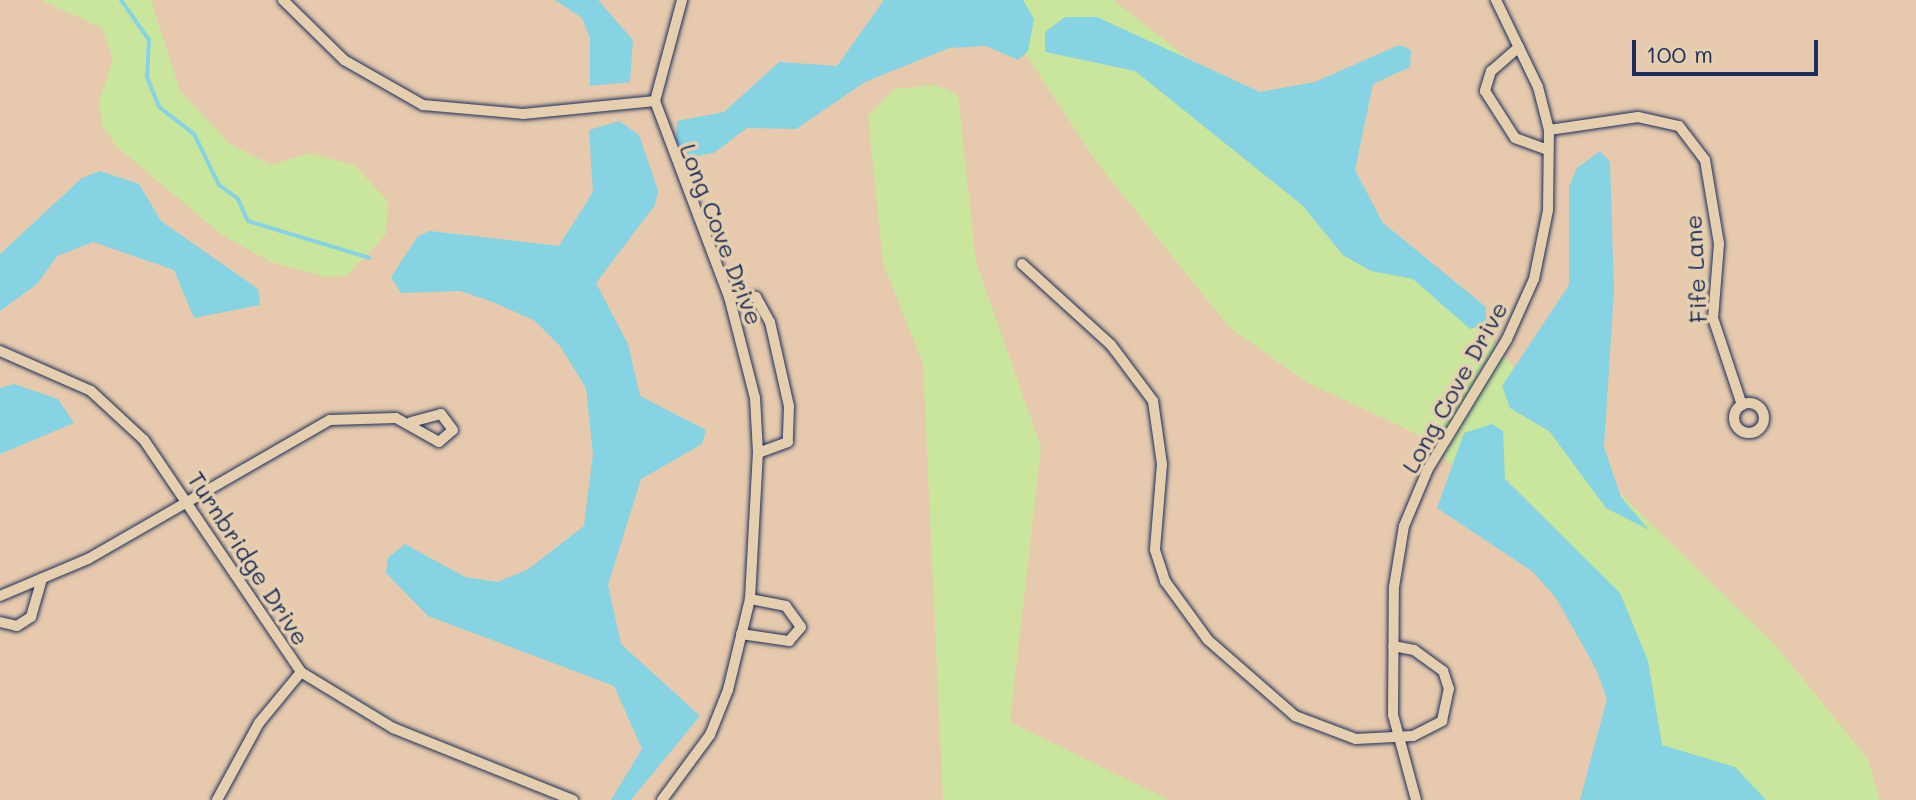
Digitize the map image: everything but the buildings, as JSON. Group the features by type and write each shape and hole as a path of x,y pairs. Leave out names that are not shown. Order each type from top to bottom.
{"street":[{"path":"283,0 344,60 423,105 523,114 655,101 682,0"},
{"name":"Long Cove Drive","path":"1416,800 1397,737 1393,646 1404,526 1534,279 1548,210 1549,130 1519,47 1496,0"},
{"path":"1519,47 1485,80 1490,109 1515,138 1548,150"},
{"name":"Long Cove Drive","path":"655,101 729,297 755,398 758,453 750,599 741,634 710,735 662,800"},
{"name":"Fife Lane","path":"1549,130 1638,117 1679,126 1705,160 1719,244 1713,318 1742,405"},
{"path":"1022,264 1111,345 1153,401 1162,464 1155,550 1186,613 1295,716 1341,736 1397,737 1431,732 1442,721 1449,689 1435,662 1393,646"},
{"path":"729,297 756,297 770,322 789,406 788,442 758,453"},
{"name":"Turnbridge Drive","path":"0,351 91,391 144,440 192,503 301,672 393,728 573,800"},
{"path":"0,596 42,579 192,503 330,420 359,414 411,422"},
{"path":"0,622 17,626 31,617 42,579"},
{"path":"741,634 789,641 801,627 786,606 750,599"},
{"path":"217,800 259,723 301,672"}],"green space":[{"path":"41,0 151,0 180,91 230,144 271,165 309,153 354,165 388,201 386,234 347,276 325,277 271,262 222,235 117,147 102,125 99,102 113,59 102,28"},
{"path":"990,0 1113,0 1286,134 1464,305 1589,463 1777,647 1867,758 1880,800 1678,800 1631,693 1517,521 1415,433 1308,383 1230,328 1097,163"},
{"path":"935,85 958,95 976,262 1041,447 1010,722 1169,800 943,800 923,364 883,263 868,116 894,89"}],"water":[{"path":"555,0 598,0 633,40 630,82 590,86 590,38 582,18"},
{"path":"884,0 1023,0 1034,19 1028,51 1018,60 986,46 949,48 865,82 796,129 747,128 714,153 686,158 676,141 677,121 724,112 779,62 837,66"},
{"path":"1065,17 1097,17 1260,92 1315,82 1399,45 1411,50 1410,67 1373,84 1355,170 1383,223 1486,307 1486,324 1470,329 1413,279 1371,271 1343,255 1302,205 1135,71 1045,52 1045,32"},
{"path":"619,121 639,135 658,190 655,205 596,283 628,344 640,396 706,430 702,444 641,479 608,585 621,644 700,716 631,800 611,800 642,749 614,686 428,616 386,573 388,558 405,544 465,577 497,582 527,570 584,526 593,454 586,388 560,346 535,321 493,302 460,291 401,293 391,277 418,236 430,231 559,246 593,192 589,130"},
{"path":"1600,151 1610,162 1614,290 1604,447 1621,497 1649,530 1606,508 1549,431 1510,408 1502,386 1569,285 1569,187 1577,168"},
{"path":"100,171 139,184 161,221 258,289 260,305 194,318 174,270 93,242 57,256 37,284 0,311 0,254 82,178"},
{"path":"14,384 58,399 74,423 0,454 0,388"},
{"path":"1492,424 1503,431 1505,479 1620,593 1648,661 1662,745 1735,767 1766,800 1580,800 1607,699 1596,669 1556,598 1533,572 1437,508 1464,433"}],"waterway":[{"path":"121,0 149,40 147,77 159,107 194,134 219,185 238,199 248,221 370,258"}]}
